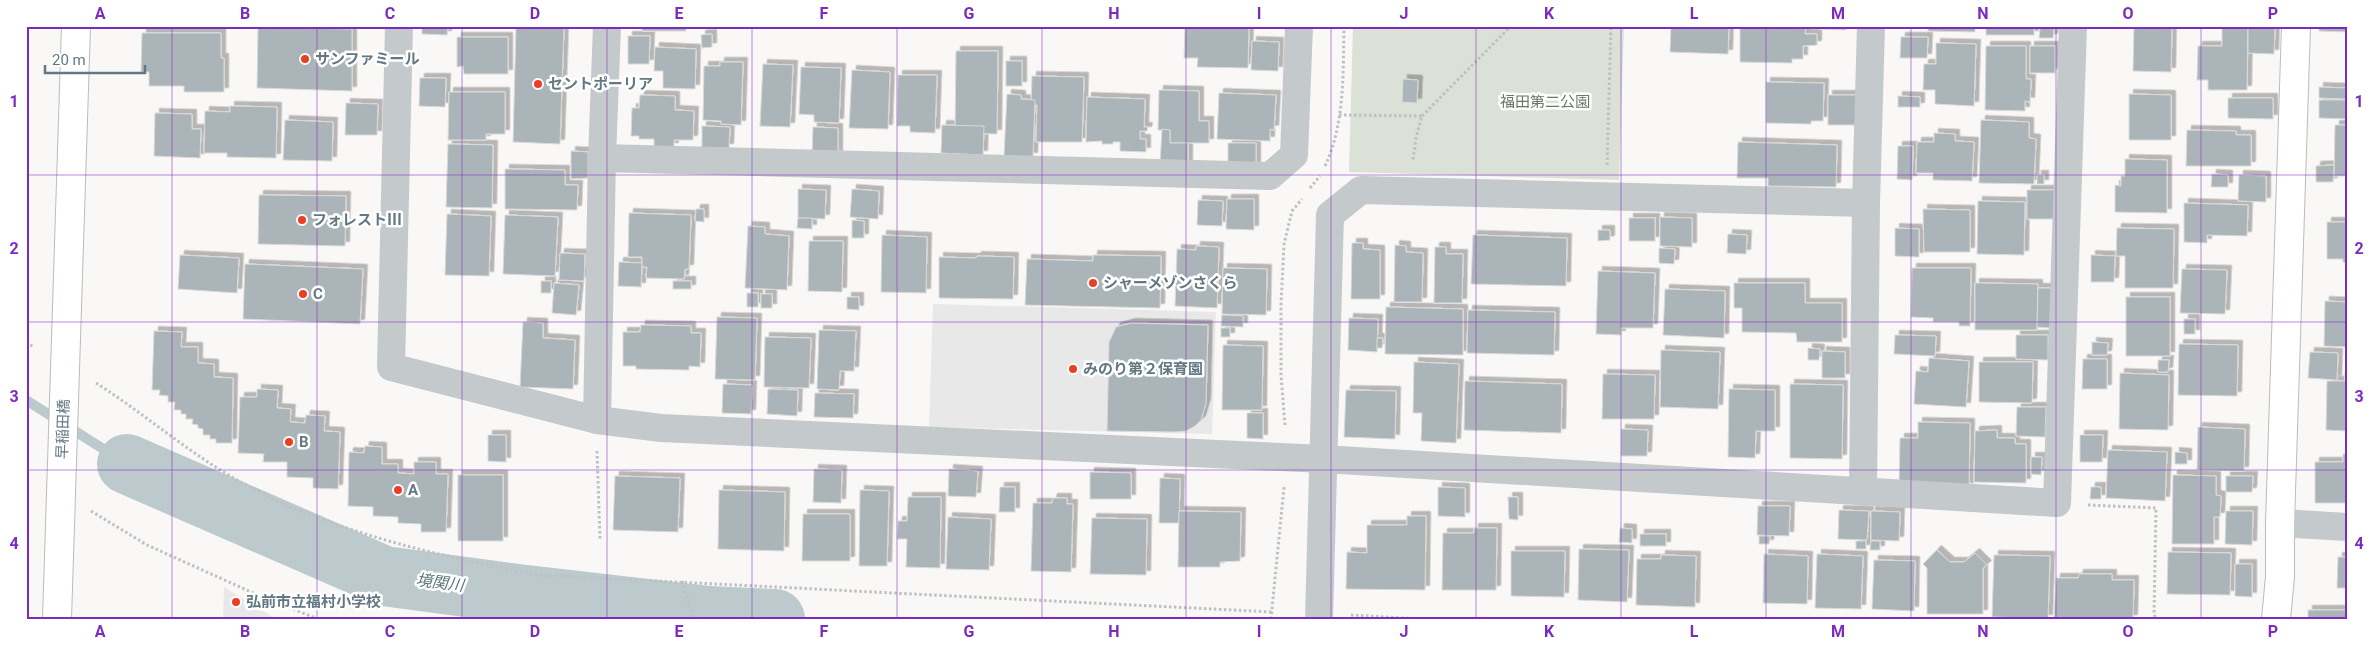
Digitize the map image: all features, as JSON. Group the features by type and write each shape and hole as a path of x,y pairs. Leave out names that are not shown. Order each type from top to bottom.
{"street":[{"name":"早稲田橋","path":"57,619 76,26"},
{"path":"399,26 391,367 596,420 661,428 1323,459 2057,503 2073,26"},
{"path":"596,420 607,26"},
{"path":"602,158 1270,176 1294,155 1299,26"},
{"path":"1863,492 1866,204 1872,26"},
{"path":"2276,619 2280,577 2280,523 2296,26"},
{"path":"1320,616 1330,215 1361,190 1866,204"},
{"path":"2280,523 2347,528"}],"path":[{"path":"1411,191 1416,138 1422,116 1511,26"},
{"path":"1606,196 1611,26"},
{"path":"1339,115 1422,116"},
{"path":"64,372 116,396 194,454 250,487 320,519 381,540 456,559 536,575 1272,612"},
{"path":"596,420 600,539"},
{"path":"1271,619 1284,482"},
{"path":"61,485 147,545 260,596 318,619"},
{"path":"2057,503 2156,508 2154,614 2156,619"},
{"path":"682,581 694,619"},
{"path":"1320,616 1420,619"}],"shaded area":[{"name":"みのり第２保育園","path":"933,304 1216,312 1212,434 929,427"},
{"name":"弘前市立福村小学校","path":"224,587 271,616 280,619 223,619"}],"green space":[{"name":"福田第二公園","path":"1353,26 1624,26 1619,180 1349,172"}],"building":[{"path":"422,26 448,26 447,35 422,34"},
{"name":"セントポーリア","path":"516,26 564,26 560,144 513,142"},
{"path":"636,26 686,26 686,31 642,31 642,28 636,28"},
{"path":"1185,26 1249,26 1248,68 1197,67 1198,58 1184,58"},
{"path":"1671,26 1729,26 1728,54 1670,52"},
{"path":"1740,26 1806,26 1805,34 1817,34 1817,45 1803,46 1803,59 1792,59 1792,63 1740,62"},
{"path":"1819,26 1846,26 1846,30 1819,29"},
{"path":"1928,26 1975,26 1975,32 1928,31"},
{"path":"1986,26 2034,26 2034,35 1986,35"},
{"path":"2134,26 2172,26 2171,72 2133,71"},
{"path":"2222,26 2248,26 2247,90 2208,90 2208,80 2197,80 2198,46 2222,46"},
{"path":"2248,26 2275,27 2274,54 2248,53"},
{"path":"2319,26 2347,26 2347,32 2319,31"},
{"name":"サンファミール","path":"258,27 352,29 352,91 257,88"},
{"path":"2040,28 2054,28 2053,38 2039,38"},
{"path":"142,33 221,33 221,58 224,58 224,92 184,92 184,86 149,86 149,72 141,72"},
{"path":"712,34 712,47 702,48 701,35"},
{"path":"628,36 650,36 649,64 628,64"},
{"path":"457,37 508,37 508,74 464,74 463,66 457,67"},
{"path":"1901,37 1928,37 1927,58 1900,58"},
{"path":"1252,41 1279,42 1278,71 1251,70"},
{"path":"1936,43 1976,44 1974,106 1935,104 1935,90 1923,90 1924,64 1936,64"},
{"path":"1986,46 2026,46 2026,79 2031,79 2030,102 2025,101 2025,111 1985,110"},
{"path":"2030,46 2055,46 2055,73 2030,73"},
{"path":"655,47 696,49 695,89 663,88 663,71 654,71"},
{"path":"956,51 998,51 997,134 955,133"},
{"path":"1006,61 1022,61 1022,86 1006,86"},
{"path":"720,62 743,62 741,125 721,124 721,121 703,120 704,66 720,66"},
{"path":"763,64 793,65 790,127 760,126"},
{"path":"801,67 841,68 839,123 814,122 814,115 799,114"},
{"path":"852,70 890,72 888,129 849,128"},
{"path":"898,75 937,75 935,133 910,132 910,126 897,126"},
{"path":"1032,76 1084,77 1082,142 1036,142 1037,105 1031,105"},
{"path":"420,78 446,78 445,107 419,106"},
{"path":"1403,79 1418,80 1417,103 1402,102"},
{"path":"1766,82 1824,83 1823,121 1811,121 1811,124 1766,123"},
{"path":"2319,87 2347,88 2347,99 2319,98"},
{"path":"1159,90 1199,91 1199,121 1209,121 1209,143 1170,143 1170,130 1158,130"},
{"path":"449,92 505,92 505,134 486,134 486,140 448,140"},
{"path":"1219,93 1276,95 1274,130 1270,129 1270,141 1217,139"},
{"path":"1007,94 1021,95 1021,99 1035,100 1033,157 1004,156"},
{"path":"2129,94 2171,95 2171,140 2129,140"},
{"path":"640,95 675,96 675,110 694,111 693,140 674,140 674,147 654,147 654,139 639,139 639,136 631,136 632,108 639,108"},
{"path":"1828,95 1856,95 1856,125 1828,125"},
{"path":"1898,96 1920,97 1920,107 1898,107"},
{"path":"1087,97 1145,99 1144,127 1148,127 1147,131 1140,131 1140,139 1146,139 1146,152 1120,151 1120,142 1102,144 1102,141 1086,142"},
{"path":"2228,98 2273,98 2273,119 2228,118"},
{"path":"2319,100 2347,100 2347,119 2319,118"},
{"path":"346,103 378,104 377,135 345,135"},
{"path":"230,106 277,107 276,158 227,157 227,153 204,153 205,111 230,112"},
{"path":"155,113 192,114 192,129 201,129 200,158 154,156"},
{"path":"285,120 333,122 332,161 283,160"},
{"path":"1981,120 2029,122 2029,138 2036,139 2034,184 1979,183"},
{"path":"942,125 984,126 983,155 941,153"},
{"path":"2335,125 2347,125 2347,176 2334,176"},
{"path":"702,126 730,127 729,148 702,148"},
{"path":"813,127 838,128 838,155 812,155"},
{"path":"1162,129 1170,130 1170,143 1188,143 1188,165 1160,164"},
{"path":"2187,130 2236,131 2236,135 2251,135 2251,166 2186,166"},
{"path":"1934,133 1955,134 1955,141 1974,142 1972,181 1933,180 1933,173 1916,173 1917,142 1934,142"},
{"path":"1738,142 1837,145 1836,187 1768,186 1768,178 1737,178"},
{"path":"1228,143 1256,143 1256,167 1228,166"},
{"path":"448,144 493,145 492,208 446,207"},
{"path":"1898,146 1913,146 1912,180 1897,179"},
{"path":"571,151 588,152 588,178 571,179"},
{"path":"2125,159 2167,160 2167,213 2115,212 2115,185 2121,186 2121,176 2125,176"},
{"path":"2334,165 2333,182 2316,182 2316,166"},
{"path":"505,169 565,170 565,185 578,185 577,210 505,209"},
{"path":"2212,174 2228,175 2228,187 2211,187"},
{"path":"2037,175 2044,175 2044,184 2037,184"},
{"path":"2239,175 2266,176 2266,202 2238,201"},
{"path":"798,189 826,190 825,219 798,218"},
{"path":"852,189 879,191 878,219 850,217"},
{"path":"2027,190 2056,190 2055,219 2027,219"},
{"name":"フォレストⅢ","path":"259,195 346,196 345,246 258,244"},
{"path":"1227,199 1254,199 1254,230 1226,229"},
{"path":"1198,200 1223,201 1222,226 1197,225"},
{"path":"1978,201 2025,202 2024,255 1977,254"},
{"path":"2184,203 2248,205 2247,236 2207,235 2207,243 2184,242"},
{"path":"696,209 704,209 704,222 695,221"},
{"path":"1923,209 1970,210 1970,252 1924,252"},
{"path":"629,213 691,215 689,269 685,269 684,279 646,278 647,267 642,267 642,257 628,257"},
{"path":"447,214 491,216 489,276 445,275"},
{"path":"505,215 558,217 555,276 503,274"},
{"path":"1660,217 1692,218 1692,247 1660,246"},
{"path":"798,218 812,218 812,229 797,228"},
{"path":"1629,218 1655,218 1655,241 1629,241"},
{"path":"852,220 864,221 864,238 852,238"},
{"path":"2327,222 2347,222 2347,263 2343,262 2343,259 2327,259"},
{"path":"748,226 765,227 765,234 789,236 787,290 745,288"},
{"path":"1895,228 1919,229 1919,257 1895,256"},
{"path":"2117,228 2174,229 2173,288 2125,288 2125,256 2116,256"},
{"path":"1598,230 1610,230 1610,240 1598,241"},
{"path":"1728,234 1747,235 1746,254 1727,253"},
{"path":"882,235 927,237 926,293 881,292"},
{"path":"1473,235 1567,238 1566,286 1471,284"},
{"path":"809,241 843,241 842,292 808,291"},
{"path":"1352,243 1363,243 1363,249 1380,250 1380,299 1351,299"},
{"path":"1395,245 1406,246 1406,252 1423,253 1422,302 1394,302"},
{"path":"1196,246 1219,247 1217,308 1175,306 1177,249 1196,250"},
{"path":"1435,247 1446,247 1446,254 1463,254 1462,303 1434,303"},
{"path":"1659,248 1675,249 1674,264 1659,263"},
{"path":"560,253 585,254 584,281 559,280"},
{"path":"180,255 239,258 237,293 178,289"},
{"name":"シャーメゾンさくら","path":"1093,255 1161,256 1160,308 1025,305 1027,259 1093,261"},
{"path":"2091,255 2115,256 2114,282 2091,282"},
{"path":"977,256 1014,257 1013,299 939,298 939,257 976,258"},
{"path":"619,262 642,263 641,287 618,286"},
{"name":"C","path":"245,264 363,269 360,324 243,319"},
{"path":"1223,268 1267,269 1266,315 1222,314"},
{"path":"1912,268 1971,268 1970,326 1959,326 1959,322 1933,322 1933,318 1911,317"},
{"path":"2182,269 2227,270 2225,314 2180,313"},
{"path":"1598,271 1655,273 1653,328 1621,328 1621,335 1596,334"},
{"path":"541,281 551,281 551,293 541,293"},
{"path":"673,281 691,281 691,289 673,289"},
{"path":"554,283 579,285 576,315 552,313"},
{"path":"1734,283 1805,283 1805,303 1842,303 1842,342 1797,342 1796,333 1742,332 1742,308 1734,308"},
{"path":"1975,283 2038,284 2037,330 1975,330"},
{"path":"2038,288 2052,288 2051,328 2037,327"},
{"path":"1665,289 1725,291 1724,338 1663,335"},
{"path":"747,293 758,293 758,307 747,307"},
{"path":"761,294 772,294 772,308 761,308"},
{"path":"847,297 859,297 859,310 847,309"},
{"path":"2126,297 2170,297 2170,356 2126,356"},
{"path":"2325,301 2347,302 2347,347 2324,346"},
{"path":"1386,307 1463,309 1463,355 1385,354"},
{"path":"1468,310 1555,312 1554,355 1467,353"},
{"path":"1222,315 1243,316 1243,327 1221,326"},
{"path":"717,317 757,318 755,380 715,379"},
{"path":"1349,318 1378,319 1377,352 1348,350"},
{"path":"2184,319 2195,319 2195,334 2184,334"},
{"path":"523,322 543,323 543,338 575,340 573,389 520,387"},
{"path":"1131,323 1208,325 1206,403 1201,420 1195,426 1186,431 1175,432 1107,431 1109,342 1116,327"},
{"path":"641,325 691,326 691,333 701,333 700,367 689,366 689,370 636,369 636,366 623,366 623,332 640,332"},
{"path":"1221,328 1230,328 1230,337 1221,337"},
{"path":"819,330 856,331 854,371 840,371 839,390 817,389"},
{"path":"154,331 182,332 181,347 198,347 198,363 214,364 214,377 233,378 232,443 216,443 216,439 210,439 210,435 203,435 203,429 198,428 198,425 192,424 193,419 186,419 186,414 181,414 181,410 174,410 175,402 168,402 168,396 159,395 160,390 152,390"},
{"path":"1895,335 1936,336 1935,356 1894,354"},
{"path":"2016,335 2048,335 2048,360 2016,359"},
{"path":"765,337 811,338 809,388 764,387"},
{"path":"1377,338 1383,338 1382,348 1377,348"},
{"path":"2092,342 2108,343 2107,355 2092,355"},
{"path":"2179,344 2238,345 2237,396 2178,395"},
{"path":"1223,345 1263,346 1262,410 1222,410"},
{"path":"1808,348 1820,349 1819,360 1808,360"},
{"path":"1661,350 1720,352 1718,409 1660,407"},
{"path":"1822,351 1845,352 1845,378 1822,378"},
{"path":"2310,352 2338,353 2337,380 2308,378"},
{"path":"1929,358 1969,361 1966,407 1914,404 1916,371 1928,372"},
{"path":"2083,359 2107,359 2107,389 2082,389"},
{"path":"2158,360 2169,360 2168,372 2158,372"},
{"path":"1414,362 1459,364 1456,443 1421,441 1422,413 1413,413"},
{"path":"1979,362 2033,362 2032,403 1979,402"},
{"path":"2345,372 2347,372 2347,431 2326,430 2327,381 2345,381"},
{"path":"2120,373 2169,375 2168,430 2119,429"},
{"path":"1603,374 1655,375 1654,419 1602,419"},
{"path":"1465,381 1562,384 1561,433 1464,430"},
{"path":"723,384 752,385 751,414 722,413"},
{"path":"1790,384 1843,385 1842,459 1790,458"},
{"name":"B","path":"257,389 278,390 277,408 291,409 290,422 305,423 306,415 325,416 324,431 340,432 338,489 313,488 313,478 287,477 287,462 263,462 264,454 238,453 240,397 257,397"},
{"path":"768,389 798,390 797,416 767,414"},
{"path":"1729,389 1775,390 1775,431 1756,431 1755,458 1728,457"},
{"path":"1346,390 1396,391 1395,439 1344,437"},
{"path":"815,393 854,394 853,418 814,417"},
{"path":"2017,407 2046,407 2045,437 2016,436"},
{"path":"1247,413 1263,413 1263,439 1247,438"},
{"path":"1918,422 1970,423 1969,487 1899,485 1900,438 1918,438"},
{"path":"2198,427 2245,429 2244,471 2197,470"},
{"path":"1621,429 1648,430 1647,456 1621,456"},
{"path":"1997,430 1997,438 2015,438 2015,444 2026,444 2026,483 1974,482 1975,431"},
{"path":"488,435 506,435 506,462 488,461"},
{"path":"2080,435 2103,435 2102,462 2080,462"},
{"name":"A","path":"365,446 382,447 382,464 398,464 398,473 414,474 414,462 436,462 436,474 448,474 446,532 421,532 421,524 398,523 398,517 373,516 373,507 348,506 349,452 364,453"},
{"path":"2108,450 2167,452 2165,501 2106,498"},
{"path":"2175,452 2187,453 2187,464 2175,464"},
{"path":"2343,454 2347,454 2347,503 2315,503 2315,462 2343,462"},
{"path":"2031,457 2042,457 2041,475 2031,474"},
{"path":"814,469 842,470 841,503 813,502"},
{"path":"949,469 978,471 976,497 948,496"},
{"path":"1090,472 1131,473 1131,499 1090,499"},
{"path":"458,475 503,475 503,541 458,541"},
{"path":"2173,475 2216,476 2216,495 2221,496 2220,517 2214,517 2214,544 2172,544"},
{"path":"615,476 680,478 678,532 613,530"},
{"path":"2226,476 2253,476 2252,492 2226,492"},
{"path":"1160,478 1180,479 1179,523 1159,523"},
{"path":"1000,487 1015,487 1015,512 999,512"},
{"path":"1438,487 1465,488 1465,517 1438,516"},
{"path":"2091,487 2101,487 2101,499 2090,499"},
{"path":"719,490 785,492 784,551 718,549"},
{"path":"860,490 889,491 887,566 859,566"},
{"path":"908,497 941,497 940,568 906,567 907,539 897,539 898,521 907,521"},
{"path":"1508,497 1518,497 1518,520 1509,519"},
{"path":"1053,498 1067,498 1067,504 1073,504 1071,572 1031,571 1033,503 1052,503"},
{"path":"1758,506 1790,506 1789,536 1757,535"},
{"path":"1839,510 1869,511 1867,540 1838,539"},
{"path":"1179,511 1241,512 1240,561 1220,562 1220,567 1178,567"},
{"path":"1871,511 1900,512 1899,541 1871,540"},
{"path":"2226,511 2253,511 2252,545 2225,544"},
{"path":"803,514 850,514 850,561 802,561"},
{"path":"1407,516 1426,516 1425,590 1346,589 1347,552 1367,553 1367,525 1407,525"},
{"path":"948,517 991,519 989,570 946,569"},
{"path":"1092,518 1147,519 1146,575 1090,574"},
{"path":"1474,528 1497,528 1496,590 1442,590 1443,533 1474,533"},
{"path":"1620,528 1632,529 1632,543 1619,542"},
{"path":"1640,534 1666,534 1666,546 1640,546"},
{"path":"1759,536 1770,536 1769,544 1759,544"},
{"path":"1856,541 1866,541 1866,549 1856,549"},
{"path":"1871,541 1880,541 1880,550 1870,550"},
{"path":"1579,549 1629,550 1627,602 1578,600"},
{"path":"1937,550 1950,562 1964,562 1975,553 1987,565 1983,568 1983,614 1927,614 1927,568 1923,564"},
{"path":"1511,551 1565,551 1564,597 1511,596"},
{"path":"2168,552 2231,553 2230,595 2167,594"},
{"path":"1764,554 1808,556 1807,604 1763,603"},
{"path":"1817,554 1863,556 1861,609 1815,608"},
{"path":"1661,555 1696,556 1695,607 1636,605 1637,559 1661,559"},
{"path":"1994,555 2050,556 2048,619 1992,617"},
{"path":"2338,557 2347,557 2347,588 2337,588"},
{"path":"1874,560 1915,561 1914,611 1872,609"},
{"path":"2235,564 2252,564 2252,597 2235,596"},
{"path":"2079,574 2112,574 2112,580 2134,580 2133,619 2054,619 2056,578 2078,578"},
{"path":"2308,610 2347,610 2347,619 2308,619"}],"waterway":[{"path":"26,400 127,464"},
{"name":"境関川","path":"127,464 384,576 517,594 709,616 775,619"}],"place":[{"name":"サンファミール","path":"305,59"},
{"name":"セントポーリア","path":"538,84"},
{"name":"フォレストⅢ","path":"302,220"},
{"name":"シャーメゾンさくら","path":"1093,283"},
{"name":"C","path":"303,294"},
{"name":"みのり第２保育園","path":"1073,369"},
{"name":"B","path":"289,442"},
{"name":"A","path":"398,490"},
{"name":"弘前市立福村小学校","path":"236,602"}]}
